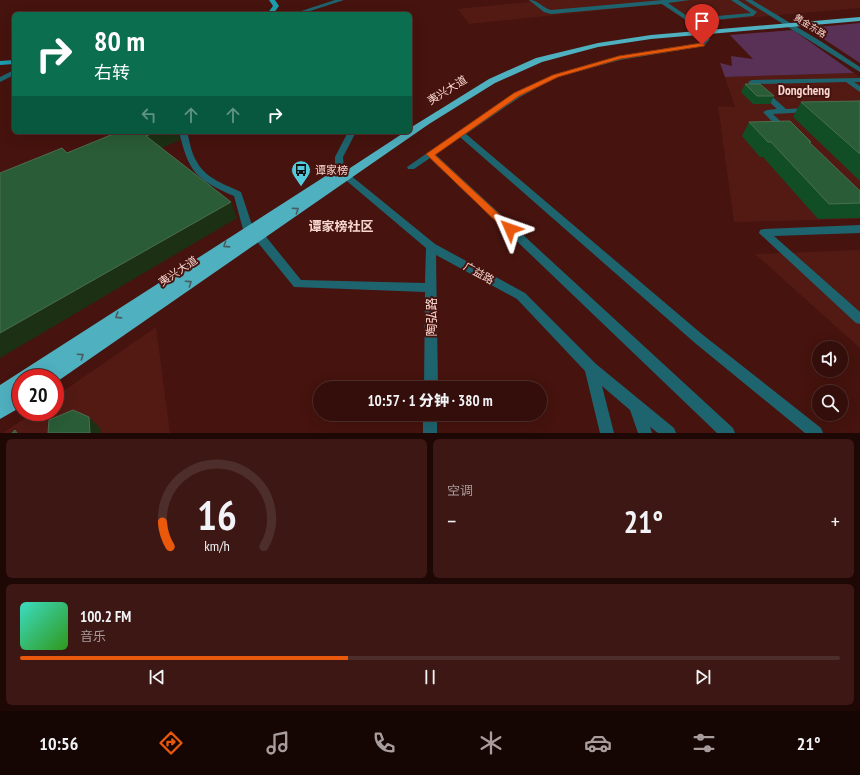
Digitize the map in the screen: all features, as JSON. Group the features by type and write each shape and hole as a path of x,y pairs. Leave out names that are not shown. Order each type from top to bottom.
{"highway":[{"name":"夷兴大道","path":"412,124 486,78 534,58 594,42 647,34 860,18"},
{"name":"夷兴大道","path":"412,131 492,81 539,60 598,44 651,37 789,24"},
{"name":"夷兴大道","path":"344,173 397,134"},
{"name":"夷兴大道","path":"38,369 254,233 344,173 407,134"},
{"name":"夷兴大道","path":"62,369 254,233"},
{"path":"0,394 12,386"},
{"path":"0,411 12,403"}],"main road":[{"path":"272,0 276,6 272,12"},
{"path":"0,63 12,62"}],"street":[{"path":"302,12 341,0"},
{"path":"532,0 546,11 551,12 644,2 687,0"},
{"path":"663,2 688,18 695,20 753,14 754,12 734,0"},
{"name":"黄金东路","path":"748,0 789,24 860,70"},
{"path":"411,167 517,95 555,76 619,58 702,45 707,39 698,33"},
{"path":"0,80 12,73"},
{"path":"847,80 860,90"},
{"path":"784,111 752,82 860,80"},
{"path":"794,139 767,112 822,110"},
{"path":"184,134 187,148 195,167 218,186 238,194 254,233 298,284 431,288"},
{"path":"344,173 338,158 351,134"},
{"path":"461,134 699,339 816,433"},
{"path":"430,154 728,433"},
{"name":"广益路","path":"344,173 432,247 521,296 592,368 669,433"},
{"path":"860,230 764,233 860,319"},
{"name":"陶弘路","path":"431,381 432,247"},
{"path":"592,368 607,433"},
{"path":"636,405 645,433"},
{"path":"430,421 430,433"}],"shaded area":[{"path":"528,0 860,0 860,8 689,23 661,4 469,24 458,9 529,2"},
{"path":"860,23 860,63 807,28"},
{"path":"793,30 854,73 725,77 720,63 732,66 731,56 753,59 730,35"},
{"path":"854,73 860,77 860,219 734,222 718,106 735,107 725,77"},
{"path":"860,250 860,348 755,254"},
{"path":"156,327 170,433 3,433 21,421 64,421 64,391"}],"building":[{"path":"745,84 760,84 774,96 757,96"},
{"path":"860,101 860,154 801,102"},
{"path":"790,121 811,142 809,142 860,191 860,203 829,204 771,142 768,142 749,122"},
{"path":"113,134 151,134 146,136 231,202 0,333 0,173 62,148 67,153"},
{"path":"73,410 89,417 90,433 48,433 49,421 64,421 64,414"}],"place":[{"name":"谭家榜","path":"301,187"}],"district":[{"name":"Dongcheng","path":"804,90"},
{"name":"谭家榜社区","path":"341,226"}],"route":[{"path":"510,229 430,154 517,95 555,76 619,58 702,45"}]}
